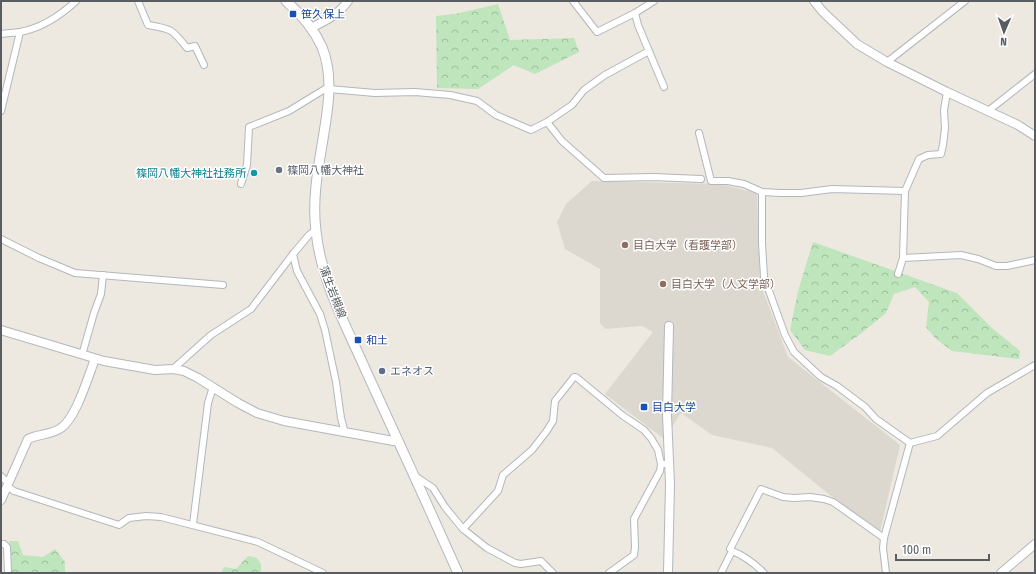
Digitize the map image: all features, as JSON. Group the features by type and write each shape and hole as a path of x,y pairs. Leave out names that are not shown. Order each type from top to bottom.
{"main road":[{"name":"蒲生岩槻線","path":"286,1 298,12 311,28 322,47 325,57 329,89 329,104 316,184 315,230 324,272 330,289 458,573"}],"street":[{"path":"1,34 20,32 41,24 65,12 76,1"},
{"path":"138,1 148,25 165,28 175,32 187,48 195,46 204,65"},
{"path":"311,28 342,9 348,1"},
{"path":"573,1 598,32 635,13 654,1"},
{"path":"814,1 822,12 857,44 887,62 1018,125 1035,136"},
{"path":"887,62 965,1"},
{"path":"635,13 648,51 664,87"},
{"path":"1,111 20,32"},
{"path":"241,184 247,165 248,127 289,111 325,89 375,93 415,92 450,95 477,101 496,115 531,130 547,122 572,105 584,90 605,75 648,51"},
{"path":"988,111 1035,74"},
{"path":"898,274 903,258 905,191 919,159 928,155 941,154 944,145 944,110 947,92"},
{"path":"547,122 562,141 604,178 653,177 701,179"},
{"path":"699,133 711,181 728,181 744,184 762,192 781,193 801,193 832,189 905,191"},
{"path":"762,192 764,277 785,335 794,352 821,377 837,386 876,418 910,443"},
{"path":"173,369 211,335 251,309 293,254 315,230"},
{"path":"1,239 39,258 75,273 223,285"},
{"path":"293,254 297,271 320,314 336,382 340,412 345,433"},
{"path":"903,258 961,255 978,259 996,266 1006,266 1035,260"},
{"path":"82,355 101,294 103,276"},
{"path":"668,573 665,464 669,326"},
{"path":"1,330 94,359 155,370 173,369 184,371 257,413 284,421 399,442"},
{"path":"1,500 28,439 61,428 69,420 77,405 94,359"},
{"path":"910,443 937,436 987,393 1035,365"},
{"path":"463,529 498,491 503,474 532,450 546,432 553,421 555,401 574,377 622,415 644,430 651,438 665,464"},
{"path":"193,524 208,403 213,387"},
{"path":"886,573 883,548 884,538 910,443"},
{"path":"609,573 634,555 634,519 665,464"},
{"path":"414,475 433,488 445,507 463,529 487,548 515,563 521,564 541,561 553,573"},
{"path":"1,476 14,491 119,525 129,518 153,516 193,524 258,542 323,573"},
{"path":"721,573 732,551 730,549 761,489 783,497 810,497 833,502 884,538"},
{"path":"1,544 4,544 7,548 8,573"},
{"path":"1001,573 1035,544"},
{"path":"732,551 755,563 764,573"}],"shaded area":[{"path":"592,181 720,184 757,193 760,283 788,357 900,445 880,532 836,500 772,448 712,435 681,413 664,439 605,394 653,332 642,326 605,329 600,323 600,269 565,249 557,222 566,204"}],"green space":[{"path":"498,4 510,40 574,38 579,52 535,74 514,65 478,89 437,88 436,16 455,14"},
{"path":"813,242 957,293 993,329 1020,351 1019,359 952,351 936,339 926,327 929,302 915,287 894,294 886,313 830,356 805,350 790,330 798,291"},
{"path":"9,541 18,541 23,555 43,557 55,549 65,562 65,573 9,573"},
{"path":"248,556 257,558 261,564 261,573 221,573 224,567 236,569"}],"place":[{"name":"笹久保上","path":"293,14"},
{"name":"篠岡八幡大神社","path":"279,170"},
{"name":"篠岡八幡大神社社務所","path":"254,173"},
{"name":"目白大学（看護学部）","path":"625,245"},
{"name":"目白大学（人文学部）","path":"663,284"},
{"name":"和土","path":"358,340"},
{"name":"エネオス","path":"382,371"},
{"name":"目白大学","path":"644,407"}]}
